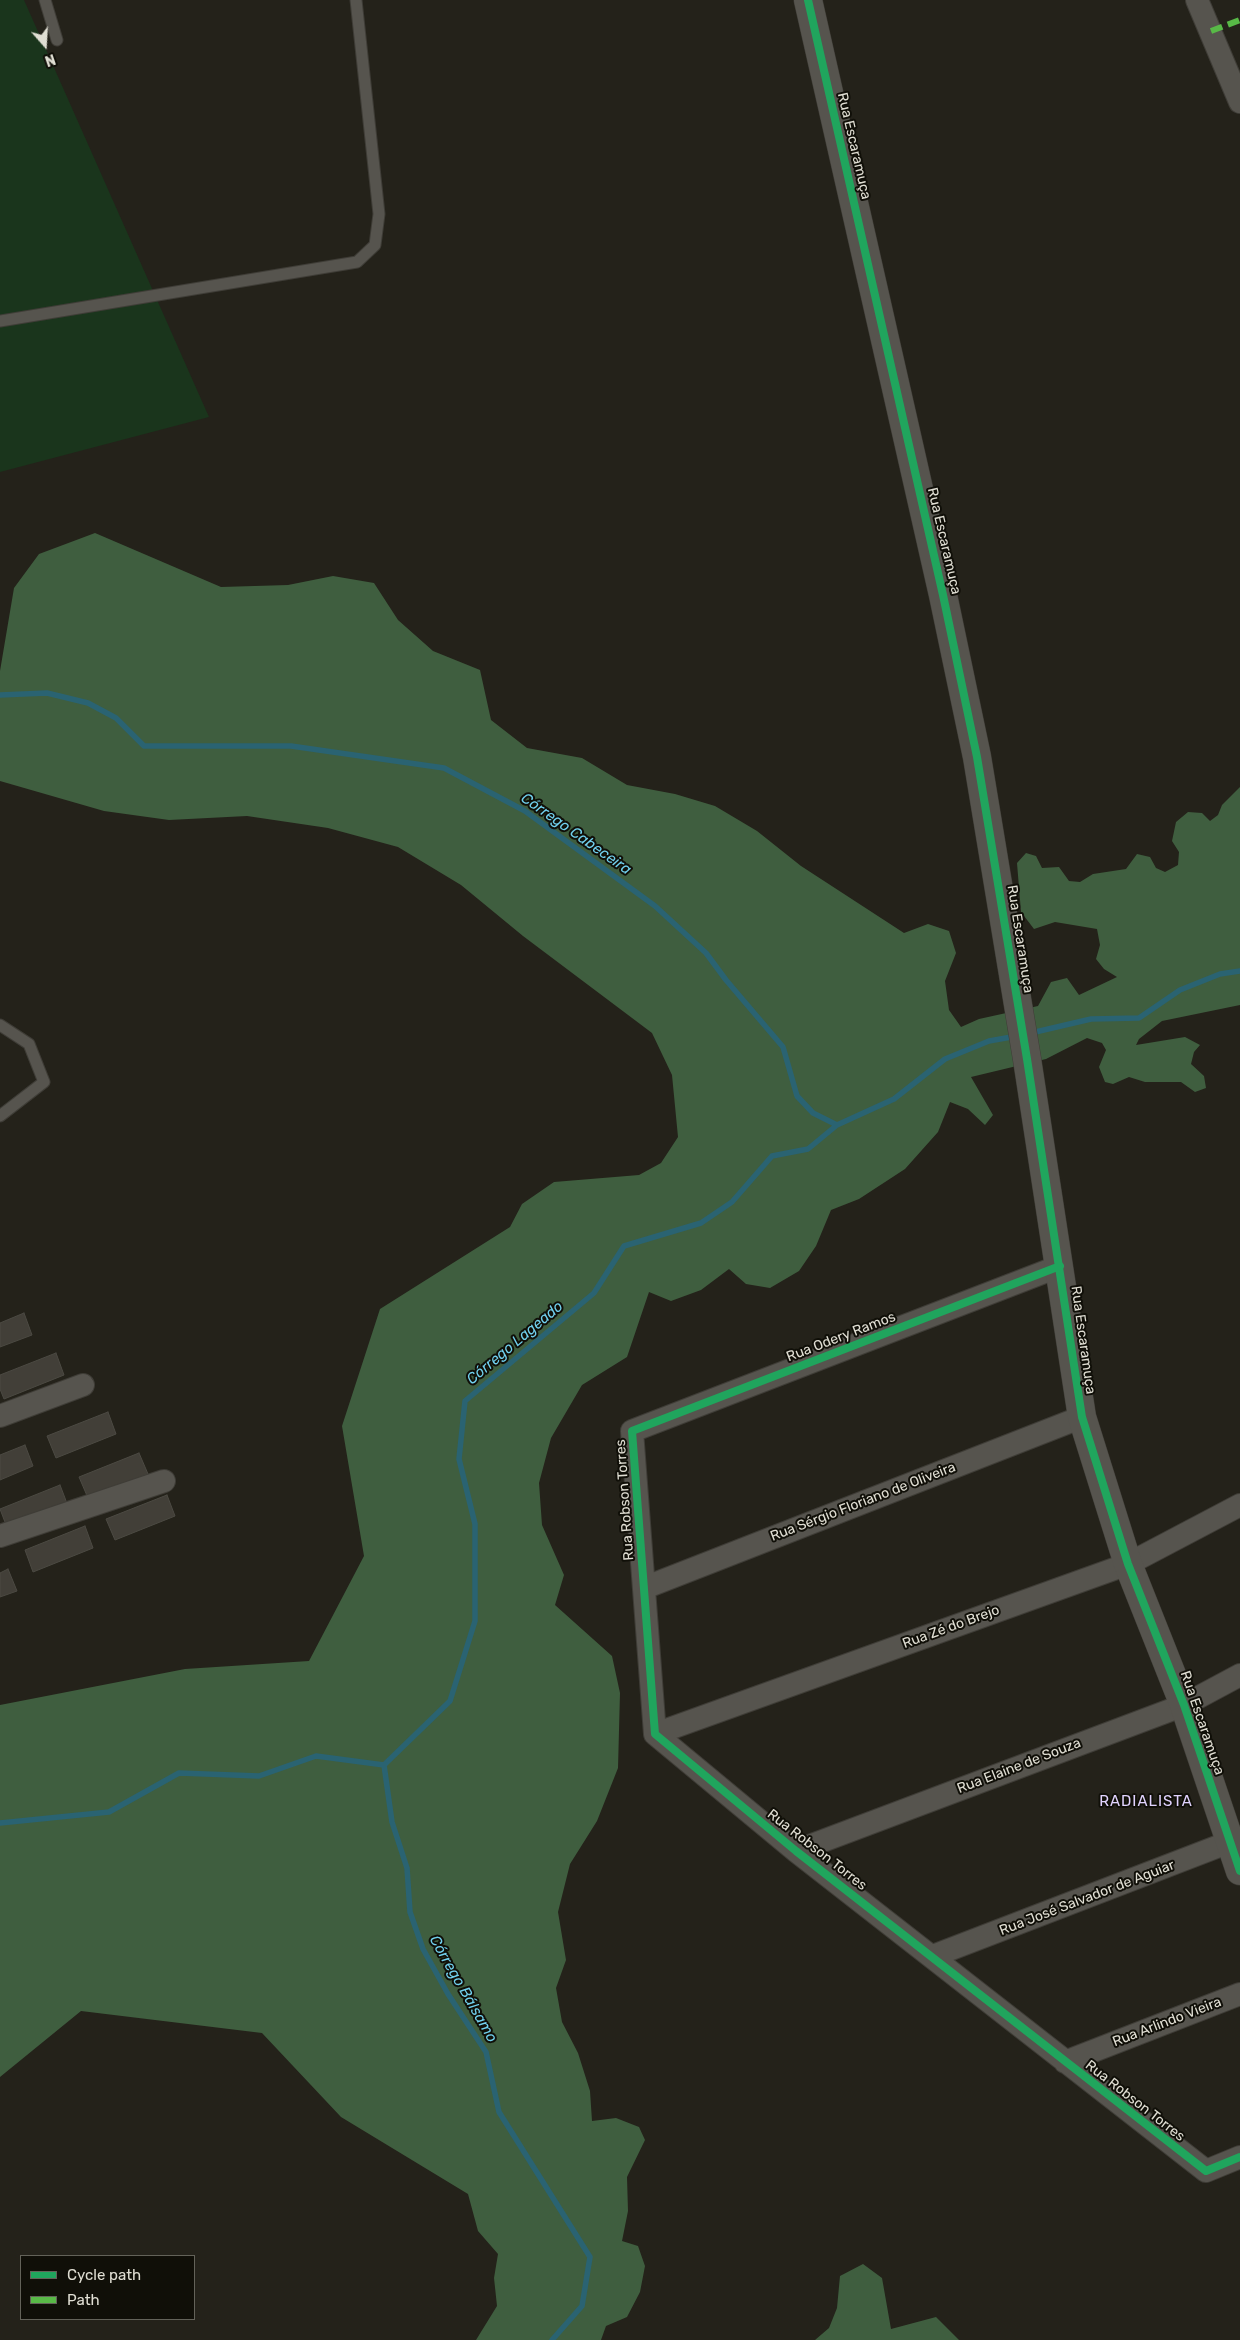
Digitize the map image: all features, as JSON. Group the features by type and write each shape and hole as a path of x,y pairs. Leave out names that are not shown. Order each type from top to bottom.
{"street":[{"name":"Rua Escaramuça","path":"808,0 967,710 1020,1015 1082,1417 1128,1564 1184,1704 1235,1841 1240,1871"},
{"path":"1198,0 1240,102"},
{"name":"Rua Odery Ramos","path":"632,1431 1060,1266"},
{"path":"0,1416 84,1385"},
{"name":"Rua Sérgio Floriano de Oliveira","path":"644,1588 1082,1417"},
{"name":"Rua Robson Torres","path":"632,1431 655,1734 796,1851 933,1956 1065,2062 1206,2171 1240,2157"},
{"path":"0,1536 164,1481"},
{"name":"Rua Zé do Brejo","path":"655,1734 1128,1564 1240,1505"},
{"name":"Rua Elaine de Souza","path":"796,1851 1184,1704 1240,1675"},
{"name":"Rua José Salvador de Aguiar","path":"933,1956 1235,1841"},
{"name":"Rua Arlindo Vieira","path":"1065,2062 1240,1994"}],"lane":[{"path":"45,0 58,40"},
{"path":"0,321 357,262 375,245 379,214 356,0"},
{"path":"0,1025 28,1044 44,1082 0,1116"}],"green space":[{"path":"0,0 24,0 209,417 0,472"},
{"path":"95,533 221,587 288,585 333,576 374,583 398,620 433,651 480,670 491,720 527,748 582,758 627,785 675,794 715,806 757,831 801,866 904,933 928,924 949,931 956,953 945,981 949,1010 961,1027 979,1019 1038,1006 1051,982 1067,978 1079,995 1117,977 1104,969 1096,959 1100,945 1097,929 1055,922 1034,929 1021,912 1017,863 1026,853 1036,856 1042,868 1059,867 1069,881 1080,882 1093,874 1126,869 1137,854 1150,857 1156,868 1165,872 1178,865 1179,852 1172,841 1176,822 1188,812 1202,813 1210,821 1218,815 1222,805 1240,787 1240,1005 1162,1021 1139,1039 1136,1045 1185,1037 1200,1045 1194,1052 1191,1064 1204,1076 1206,1088 1195,1092 1181,1082 1145,1082 1129,1077 1113,1084 1105,1082 1099,1067 1106,1050 1102,1043 1087,1038 1046,1059 971,1077 993,1115 985,1125 968,1109 950,1102 938,1132 905,1169 859,1199 831,1210 816,1246 799,1271 770,1288 746,1284 729,1269 701,1290 671,1301 649,1292 627,1357 582,1385 551,1438 539,1483 542,1525 564,1575 555,1605 612,1656 620,1693 618,1768 597,1821 570,1864 558,1912 566,1960 556,1988 562,2022 578,2053 590,2091 592,2121 616,2118 639,2127 645,2140 627,2177 628,2211 622,2241 638,2246 645,2266 640,2292 627,2317 606,2326 601,2340 476,2340 497,2306 494,2278 498,2254 478,2231 468,2194 341,2117 262,2033 81,2011 0,2077 0,1705 185,1669 309,1661 364,1556 342,1426 380,1309 510,1227 522,1204 554,1182 639,1175 661,1163 678,1137 672,1075 652,1033 523,936 461,885 398,847 328,828 247,816 169,820 104,811 0,781 0,671 14,588 39,554"},
{"path":"863,2264 882,2278 891,2329 936,2317 959,2340 815,2340 829,2328 837,2308 840,2276"}],"building":[{"path":"24,1313 32,1335 0,1347 0,1323"},
{"path":"56,1353 64,1375 4,1399 0,1389 0,1375"},
{"path":"108,1412 116,1434 56,1458 47,1436"},
{"path":"25,1445 33,1466 0,1480 0,1455"},
{"path":"139,1453 148,1474 88,1498 79,1477"},
{"path":"60,1485 68,1506 8,1530 0,1509"},
{"path":"167,1495 175,1516 115,1540 106,1519"},
{"path":"85,1526 93,1548 33,1572 25,1550"},
{"path":"8,1569 17,1591 0,1597 0,1573"}],"waterway":[{"name":"Córrego Cabeceira","path":"0,695 47,693 88,703 116,718 144,746 291,746 444,768 525,811 655,906 706,953 726,980 783,1047 797,1096 813,1113 837,1125"},
{"name":"Córrego Lageado","path":"1031,1033 1091,1019 1139,1018 1180,990 1220,974 1240,971"},
{"name":"Córrego Lageado","path":"384,1765 450,1701 475,1621 475,1524 459,1459 465,1401 594,1293 624,1246 701,1223 732,1202 772,1156 808,1149 837,1125 894,1099 945,1059 989,1041 1017,1036"},
{"name":"Córrego Lageado","path":"0,1823 109,1812 179,1773 259,1776 316,1756 384,1765"},
{"name":"Córrego Bálsamo","path":"384,1765 392,1822 407,1868 410,1912 423,1949 448,1994 486,2052 499,2112 590,2257 582,2306 552,2340"}],"marked path":[{"path":"1211,31 1240,20"}],"cycle path":[{"path":"808,0 943,595 977,757 1027,1059 1082,1417 1128,1564 1184,1705 1240,1871"},
{"path":"1060,1266 632,1431 655,1734 796,1851 1206,2171 1240,2157"}],"district":[{"name":"RADIALISTA","path":"1146,1802"}]}
